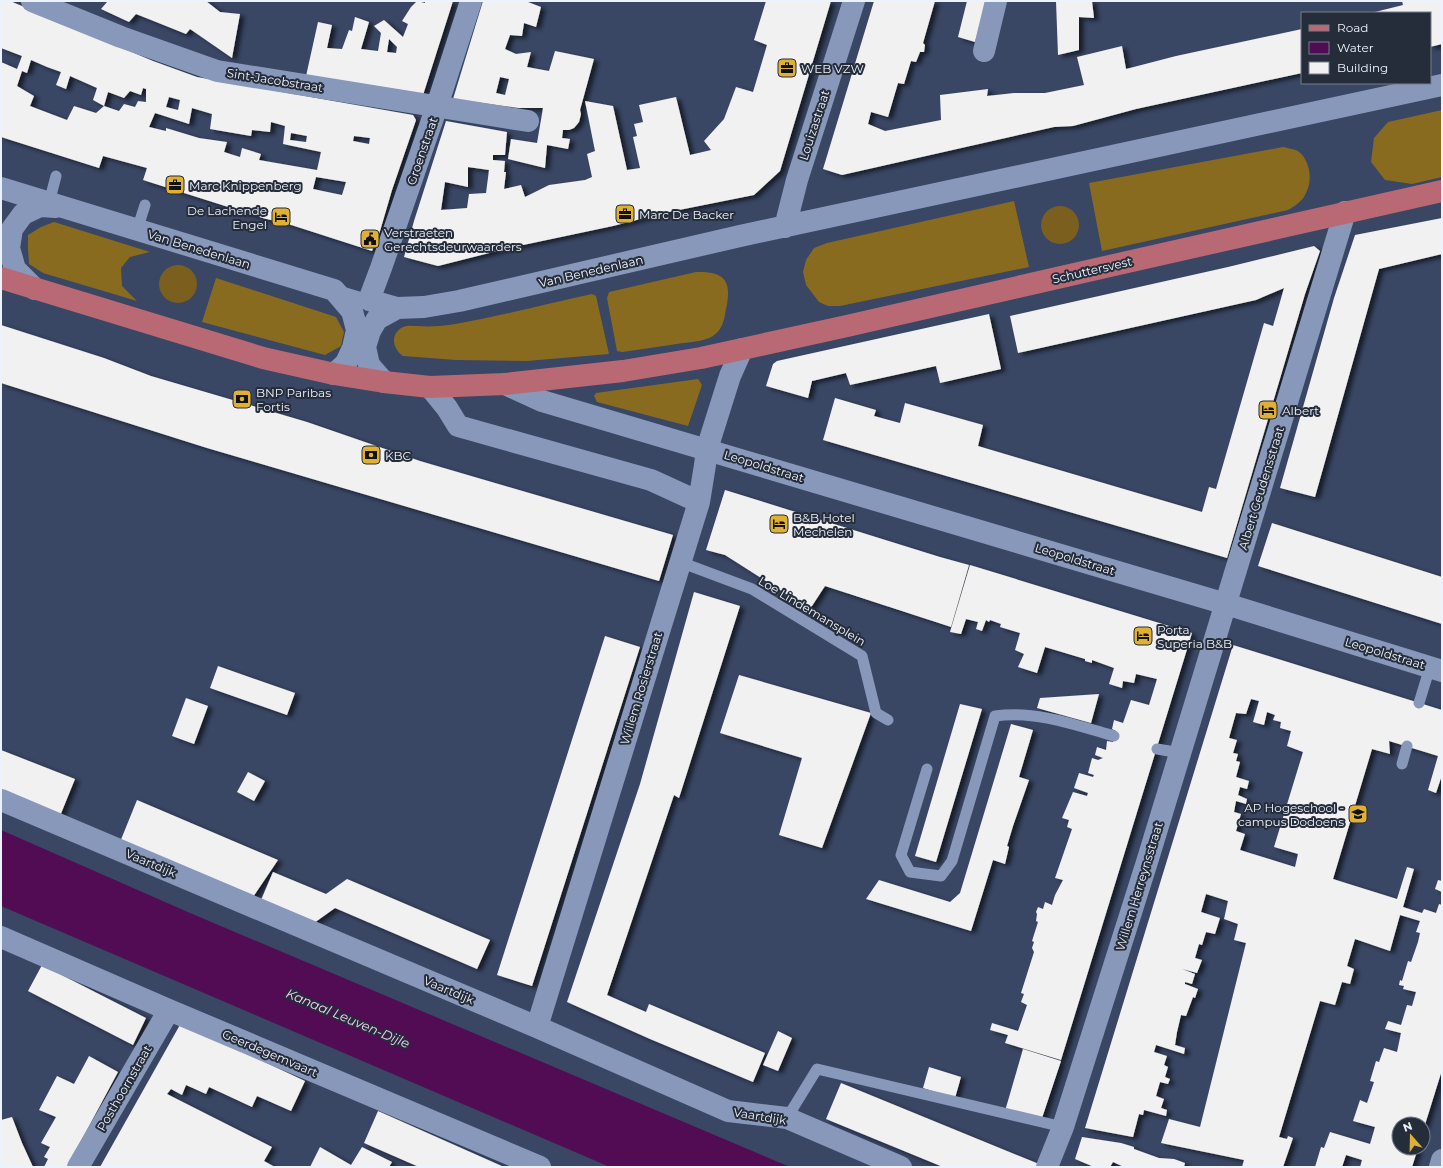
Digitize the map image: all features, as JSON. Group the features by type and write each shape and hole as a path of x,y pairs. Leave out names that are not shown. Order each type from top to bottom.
{"main road":[{"name":"Schuttersvest","path":"742,349 1442,191"},
{"path":"1,278 263,358 334,374 384,382 430,387 505,384 623,371 701,358 742,349"}],"street":[{"name":"Sint-Jacobstraat","path":"32,1 121,37 217,71 528,122"},
{"name":"Groenstraat","path":"369,300 382,268 471,1"},
{"name":"Louizastraat","path":"785,228 797,180 854,1"},
{"path":"984,51 996,1"},
{"path":"785,228 1442,85"},
{"name":"Van Benedenlaan","path":"1,188 334,290"},
{"path":"35,289 15,269 9,248 12,229 23,214 40,206 56,206"},
{"name":"Albert Geudensstraat","path":"1226,604 1345,212"},
{"name":"Van Benedenlaan","path":"369,300 397,308 424,307 459,301 740,236 785,228"},
{"path":"334,290 352,311 357,330 354,348 346,363 334,374"},
{"name":"Van Benedenlaan","path":"384,382 370,365 365,347 370,331 377,319 397,308"},
{"name":"Willem Rosierstraat","path":"537,1027 699,502 707,449 730,376 742,349"},
{"path":"505,384 542,401 707,449"},
{"path":"430,387 447,408 458,426 651,480 699,502"},
{"name":"Leopoldstraat","path":"707,449 1226,604 1436,669"},
{"name":"Willem Herreynsstraat","path":"1047,1167 1063,1127 1181,753 1226,604"},
{"name":"Vaartdijk","path":"1,800 537,1027 728,1111 787,1118 901,1167"},
{"name":"Geerdegemvaart","path":"1,937 169,1010 540,1167"},
{"name":"Posthoornstraat","path":"78,1167 169,1010"},
{"path":"1440,1167 1442,1160"}],"lane":[{"path":"56,176 56,206"},
{"path":"137,230 145,205"},
{"name":"Van Benedenlaan","path":"334,290 369,300"},
{"name":"Loe Lindemansplein","path":"680,562 752,589 862,656 876,713 888,720"},
{"path":"1419,703 1436,669"},
{"path":"927,769 901,855 910,872 941,876 952,861 995,716 1011,714 1053,719 1114,736"},
{"path":"1402,764 1407,746"},
{"path":"1157,749 1181,753"},
{"path":"787,1118 817,1069 1063,1127"}],"shaded area":[{"path":"1442,110 1442,177 1412,184 1385,180 1371,162 1374,138 1388,122"},
{"path":"1283,147 1296,150 1302,155 1308,165 1310,176 1305,196 1288,210 1102,251 1089,183"},
{"path":"1014,201 1029,267 840,306 828,306 819,302 806,285 803,272 806,260 814,248 827,243"},
{"path":"1060,206 1073,212 1079,225 1073,238 1060,244 1047,238 1041,225 1047,212"},
{"path":"54,222 150,252 130,257 121,268 122,286 137,301 43,273 29,264 28,235 41,227"},
{"path":"178,265 191,271 197,284 191,297 178,303 165,297 159,284 165,271"},
{"path":"696,272 706,272 720,276 727,285 728,300 725,317 721,327 713,336 705,340 695,342 622,352 617,351 607,298 609,292"},
{"path":"216,278 336,317 344,332 341,346 325,355 202,322"},
{"path":"592,294 596,296 609,354 527,361 456,360 403,356 399,353 394,341 396,333 405,326 436,326 455,324"},
{"path":"698,379 702,385 688,426 597,402 594,396 596,393"}],"water":[{"name":"Kanaal Leuven-Dijle","path":"1,830 190,913 790,1167 610,1167 1,906"}],"building":[{"path":"1,1 10,1 153,61 197,77 413,115 416,120 392,190 380,231 372,251 143,180 147,168 103,156 99,168 1,137 1,62 17,69 22,56 1,48","holes":["31,60 61,72 56,85 66,89 70,76 97,88 93,100 104,106 96,113 74,106 67,120 30,106 34,96 17,86 22,71 27,73","143,88 146,89 146,102 138,101 135,107 124,104 119,111 104,106 108,92 124,98 130,91 141,95","169,97 180,100 178,110 166,107","192,108 212,114 210,129 251,136 252,130 270,132 271,122 285,126 283,144 321,152 317,170 259,160 261,154 242,148 240,157 224,152 227,142 199,138 166,128 166,131 149,127 155,113 189,124","291,133 307,136 306,142 290,140","354,136 370,138 369,144 353,141","316,177 346,182 342,195 313,189"]},
{"path":"106,1 206,1 220,12 240,14 232,58 190,29 186,34 136,14 129,22 101,9 107,2"},
{"path":"417,1 425,3 425,1 453,1 423,95 306,76 318,22 332,25 327,48 342,49 349,30 352,31 355,17 369,22 361,49 378,51 381,33 374,26 384,20 403,37 408,24 402,21","holes":["389,39 397,47 396,53 387,52"]},
{"path":"483,1 528,1 541,7 536,27 524,23 522,36 510,35 505,49 516,54 531,52 527,67 549,71 555,51 594,59 580,110 581,114 579,122 574,128 563,130 562,138 570,139 568,149 547,145 545,168 508,159 511,139 537,143 543,108 519,108 453,99","holes":["500,77 509,79 505,95 496,93"]},
{"path":"766,1 831,1 780,171 754,195 664,213 613,226 509,248 438,266 404,257 446,121 507,132 505,155 493,155 493,160 505,161 504,172 506,172 504,189 521,185 525,197 549,185 585,180 592,177 587,154 595,151 585,101 613,106 627,170 640,168 633,137 637,136 634,124 643,122 639,105 676,97 690,155 711,150 704,141 724,119 736,87 753,92 767,45 754,40","holes":["468,167 489,170 486,193 469,194 467,208 441,210 445,182 468,187"]},
{"path":"874,1 935,1 923,43 925,45 924,52 920,52 916,62 911,61 904,84 898,83 888,117 871,112 868,124 885,131 941,120 940,95 988,89 987,96 1014,93 1045,93 1084,85 1077,57 1122,46 1126,69 1176,56 1301,29 1301,73 1136,109 1073,126 1054,127 842,175 823,169"},
{"path":"967,1 986,1 975,42 958,37"},
{"path":"1056,1 1092,1 1094,18 1079,17 1079,50 1058,55"},
{"path":"1402,1 1442,1 1442,44 1431,47 1431,12 1375,12 1403,5"},
{"path":"1442,218 1442,254 1379,269 1315,497 1280,488 1334,298 1355,235"},
{"path":"1314,246 1320,251 1305,294 1227,558 823,440 835,398 876,410 874,416 900,423 905,403 983,425 978,446 1202,512 1209,487 1216,489 1264,323 1273,326 1284,288 1256,300 1018,353 1010,316"},
{"path":"989,314 1001,369 940,383 936,366 850,385 846,373 812,381 808,398 766,386 773,364 777,361"},
{"path":"1,325 104,358 151,376 307,422 420,461 673,535 659,581 207,448 1,383"},
{"path":"725,490 969,565 951,627 825,586 810,609 725,555 706,550"},
{"path":"1272,523 1442,577 1442,624 1258,566"},
{"path":"970,565 1192,633 1061,1060 1005,1043 1008,1035 990,1030 992,1023 1018,1031 1027,1005 1021,1002 1024,994 1021,993 1034,952 1032,948 1034,942 1032,941 1038,922 1036,921 1036,912 1038,907 1043,909 1045,902 1052,905 1055,895 1063,880 1055,878 1072,829 1067,827 1069,820 1062,818 1073,792 1087,796 1088,793 1074,788 1079,773 1093,777 1094,775 1088,773 1092,758 1098,760 1103,758 1095,755 1097,747 1106,750 1107,741 1113,742 1116,731 1112,729 1114,720 1123,723 1131,700 1149,705 1157,679 1136,674 1134,683 1123,681 1122,688 1109,684 1114,668 1092,660 1092,663 1085,661 1085,659 1045,647 1037,673 1018,667 1024,654 1015,650 1020,633 1000,627 1001,624 986,620 982,631 976,629 978,622 966,619 961,634 950,632"},
{"path":"694,592 740,606 679,798 674,795 607,995 646,1012 649,1004 765,1053 753,1082 567,1002 640,784"},
{"path":"605,636 640,647 532,986 497,975"},
{"path":"1233,645 1442,710 1442,775 1436,793 1428,790 1438,756 1389,741 1390,754 1372,749 1333,879 1397,899 1407,867 1414,869 1403,907 1422,913 1424,909 1436,913 1439,904 1442,905 1442,1070 1428,1116 1391,1116 1391,1156 1415,1156 1412,1167 1360,1167 1362,1160 1346,1155 1342,1167 1315,1167 1321,1147 1324,1148 1330,1132 1370,1144 1375,1127 1353,1121 1360,1100 1367,1103 1374,1082 1370,1081 1376,1061 1379,1062 1384,1048 1397,1052 1401,1033 1385,1029 1388,1021 1401,1025 1407,1005 1412,1006 1416,992 1403,989 1404,986 1399,985 1400,980 1402,981 1408,961 1411,962 1418,942 1420,933 1416,932 1420,921 1400,915 1390,951 1355,939 1347,966 1354,969 1350,984 1342,982 1335,1005 1320,1001 1279,1137 1287,1139 1288,1136 1293,1138 1283,1167 1242,1167 1244,1160 1161,1143 1169,1119 1200,1127 1246,943 1234,940 1238,924 1224,919 1228,901 1206,894 1201,912 1220,918 1215,934 1206,932 1202,945 1199,944 1195,958 1202,960 1197,973 1182,969 1195,974 1192,984 1185,982 1185,984 1198,989 1195,998 1193,997 1186,1016 1181,1015 1177,1032 1175,1045 1185,1048 1184,1054 1156,1045 1154,1052 1167,1056 1164,1065 1168,1067 1165,1077 1170,1079 1168,1084 1160,1082 1156,1096 1164,1099 1161,1108 1167,1110 1166,1116 1144,1110 1143,1115 1139,1114 1133,1137 1085,1128","holes":["1251,699 1259,701 1253,722 1264,725 1267,712 1275,715 1273,720 1281,722 1280,728 1291,731 1287,746 1303,752 1274,847 1298,854 1295,867 1240,850 1245,834 1236,831 1241,814 1234,812 1236,801 1246,804 1247,799 1238,795 1240,787 1247,789 1249,781 1236,777 1240,762 1236,761 1238,754 1233,753 1237,740 1229,738 1236,713 1246,714"]},
{"path":"218,666 295,693 287,715 210,688"},
{"path":"739,675 871,713 822,848 779,835 802,758 720,733"},
{"path":"1099,694 1091,723 1037,708 1040,698"},
{"path":"186,698 208,706 194,744 172,736"},
{"path":"960,704 982,709 936,862 915,856"},
{"path":"1011,724 1033,730 1019,777 1029,780 1007,846 1009,847 1005,864 993,860 971,931 866,899 879,880 950,902 960,893"},
{"path":"1,750 75,779 60,816 1,789"},
{"path":"248,772 265,781 254,801 237,792"},
{"path":"137,800 278,860 253,897 120,842"},
{"path":"273,872 326,894 347,879 490,940 477,969 335,908 314,923 261,900"},
{"path":"1438,880 1442,881 1442,892 1435,889"},
{"path":"42,965 146,1018 133,1045 28,991"},
{"path":"181,1023 305,1081 291,1111 257,1096 252,1107 209,1087 206,1094 186,1085 182,1095 171,1089 167,1094 272,1147 264,1161 275,1167 100,1167"},
{"path":"778,1031 792,1038 778,1071 763,1065"},
{"path":"1023,1049 1061,1061 1042,1118 1005,1111"},
{"path":"89,1056 118,1072 67,1167 44,1167 48,1159 44,1157 50,1147 41,1143 56,1117 39,1110 57,1076 74,1084"},
{"path":"929,1067 961,1077 955,1098 923,1088"},
{"path":"841,1083 1039,1164 1037,1167 943,1167 826,1119"},
{"path":"378,1111 504,1167 419,1167 364,1143"},
{"path":"12,1117 33,1167 1,1167 1,1120"},
{"path":"1082,1137 1121,1143 1159,1158 1174,1159 1185,1163 1184,1167 1124,1167 1113,1162 1110,1167 1094,1167 1075,1159"},
{"path":"320,1147 351,1165 362,1147 392,1162 389,1167 310,1167"}],"place":[{"name":"WEB VZW","path":"787,68"},
{"name":"Marc Knippenberg","path":"175,185"},
{"name":"Marc De Backer","path":"625,214"},
{"name":"De Lachende Engel","path":"281,217"},
{"name":"Verstraeten Gerechtsdeurwaarders","path":"370,239"},
{"name":"BNP Paribas Fortis","path":"242,399"},
{"name":"Albert","path":"1268,410"},
{"name":"KBC","path":"371,455"},
{"name":"B&B Hotel Mechelen","path":"779,524"},
{"name":"Porta Superia B&B","path":"1143,636"},
{"name":"AP Hogeschool - campus Dodoens","path":"1358,814"}]}
